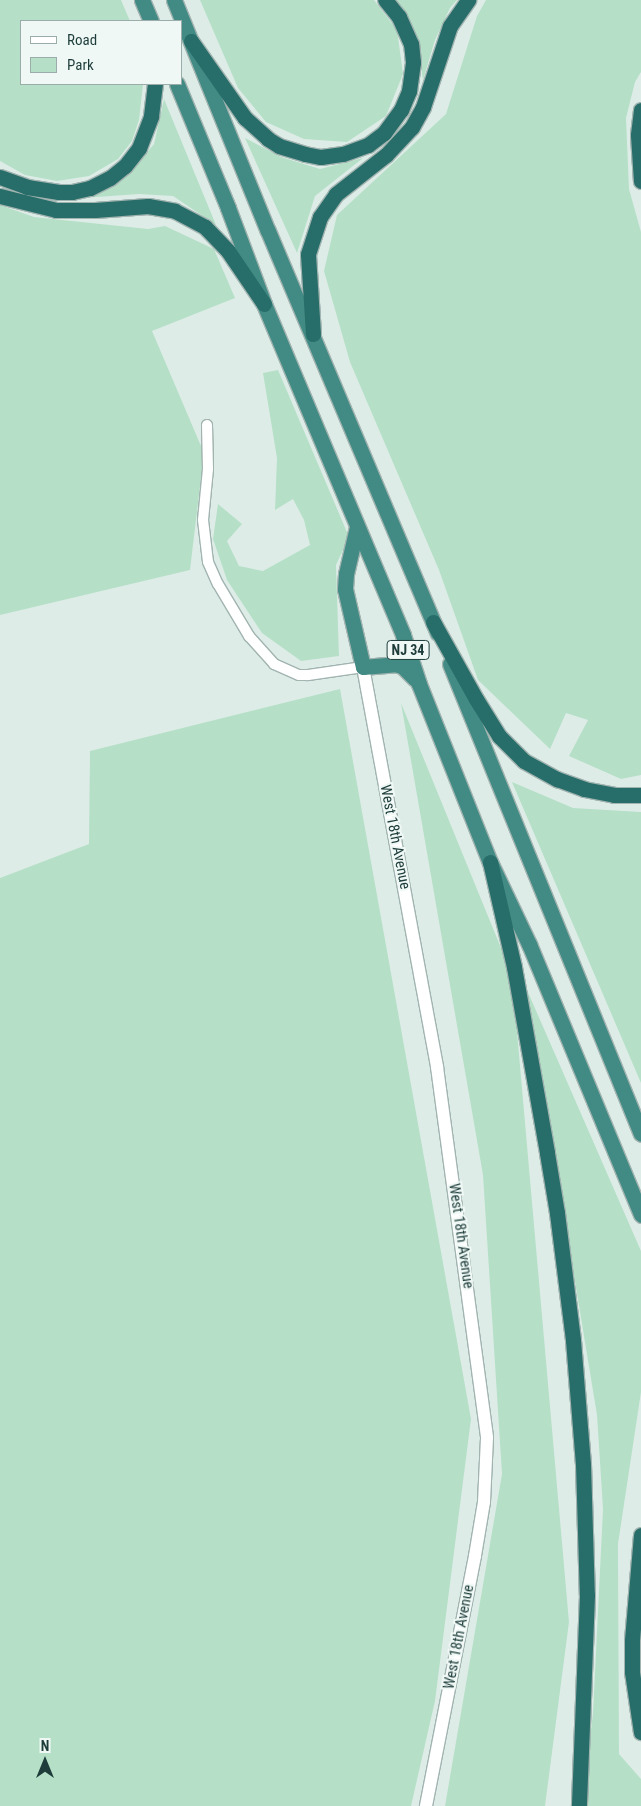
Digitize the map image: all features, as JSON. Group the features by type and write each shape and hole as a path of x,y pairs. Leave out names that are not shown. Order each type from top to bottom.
{"highway":[{"path":"142,0 151,20"},
{"path":"191,41 245,118 268,139 279,146 305,154 321,157 343,154 368,145 384,133 401,110 409,91 413,62 410,44 399,16 385,0"},
{"path":"313,334 308,254 320,218 336,194 386,155 412,127 423,107 450,26 468,0"},
{"name":"NJ 34","path":"176,5 268,231 434,622 641,1134"},
{"path":"0,177 27,187 59,192 72,192 90,188 110,178 125,166 139,148 151,116 155,85"},
{"name":"NJ 34","path":"177,85 228,208 264,304 309,406 357,527 403,635 419,684 490,862 529,944 641,1215"},
{"path":"641,110 638,157 641,181"},
{"path":"0,196 56,210 95,210 148,206 175,210 200,224 228,251 264,304"},
{"path":"357,527 346,574 345,589 353,616 363,667 395,664 410,672 419,684"},
{"path":"434,622 476,699 499,736 524,761 557,779 584,789 614,795 641,795"},
{"path":"490,862 514,967 550,1170 574,1340 583,1464 587,1595 586,1663 579,1806"},
{"path":"641,1535 632,1640 632,1672 641,1732"}],"street":[{"path":"207,425 208,469 203,520 208,562 218,584 249,636 274,664 299,674 308,675 363,667"},
{"name":"West 18th Avenue","path":"363,667 437,1067 487,1438 484,1502 426,1806"}],"green space":[{"path":"0,0 121,0 130,20 20,20 20,85 143,85 139,120 132,141 118,159 89,176 57,181 25,175 0,161"},
{"path":"200,0 374,0 397,30 403,74 386,116 347,142 304,139 266,122 238,88"},
{"path":"396,0 457,0 450,8 435,40 423,80 417,40 410,21"},
{"path":"486,0 641,0 641,72 635,82 626,118 629,189 641,232 641,775 621,779 569,756 588,720 566,713 550,749 478,680 439,570 350,362 324,271 337,215 446,114 477,16"},
{"path":"164,99 216,225 173,196 139,194 83,198 130,173 154,144"},
{"path":"245,138 281,157 320,169 363,158 315,196 297,253"},
{"path":"0,205 34,217 148,229 165,226 214,249 235,298 152,331 204,453 190,570 0,615"},
{"path":"278,370 349,537 336,565 339,656 301,661 262,633 227,580 213,539 218,504 242,524 227,541 239,566 263,571 310,545 304,520 293,499 275,510 277,458 263,373"},
{"path":"340,689 471,1419 435,1701 411,1806 0,1806 0,878 89,844 90,751"},
{"path":"401,703 512,975 569,1622 545,1806 445,1806 502,1474 483,1175"},
{"path":"512,782 573,808 641,812 641,1083"},
{"path":"527,990 641,1251 641,1392 618,1544 619,1754 641,1779 641,1806 582,1806 593,1713 603,1509 597,1415"}]}
